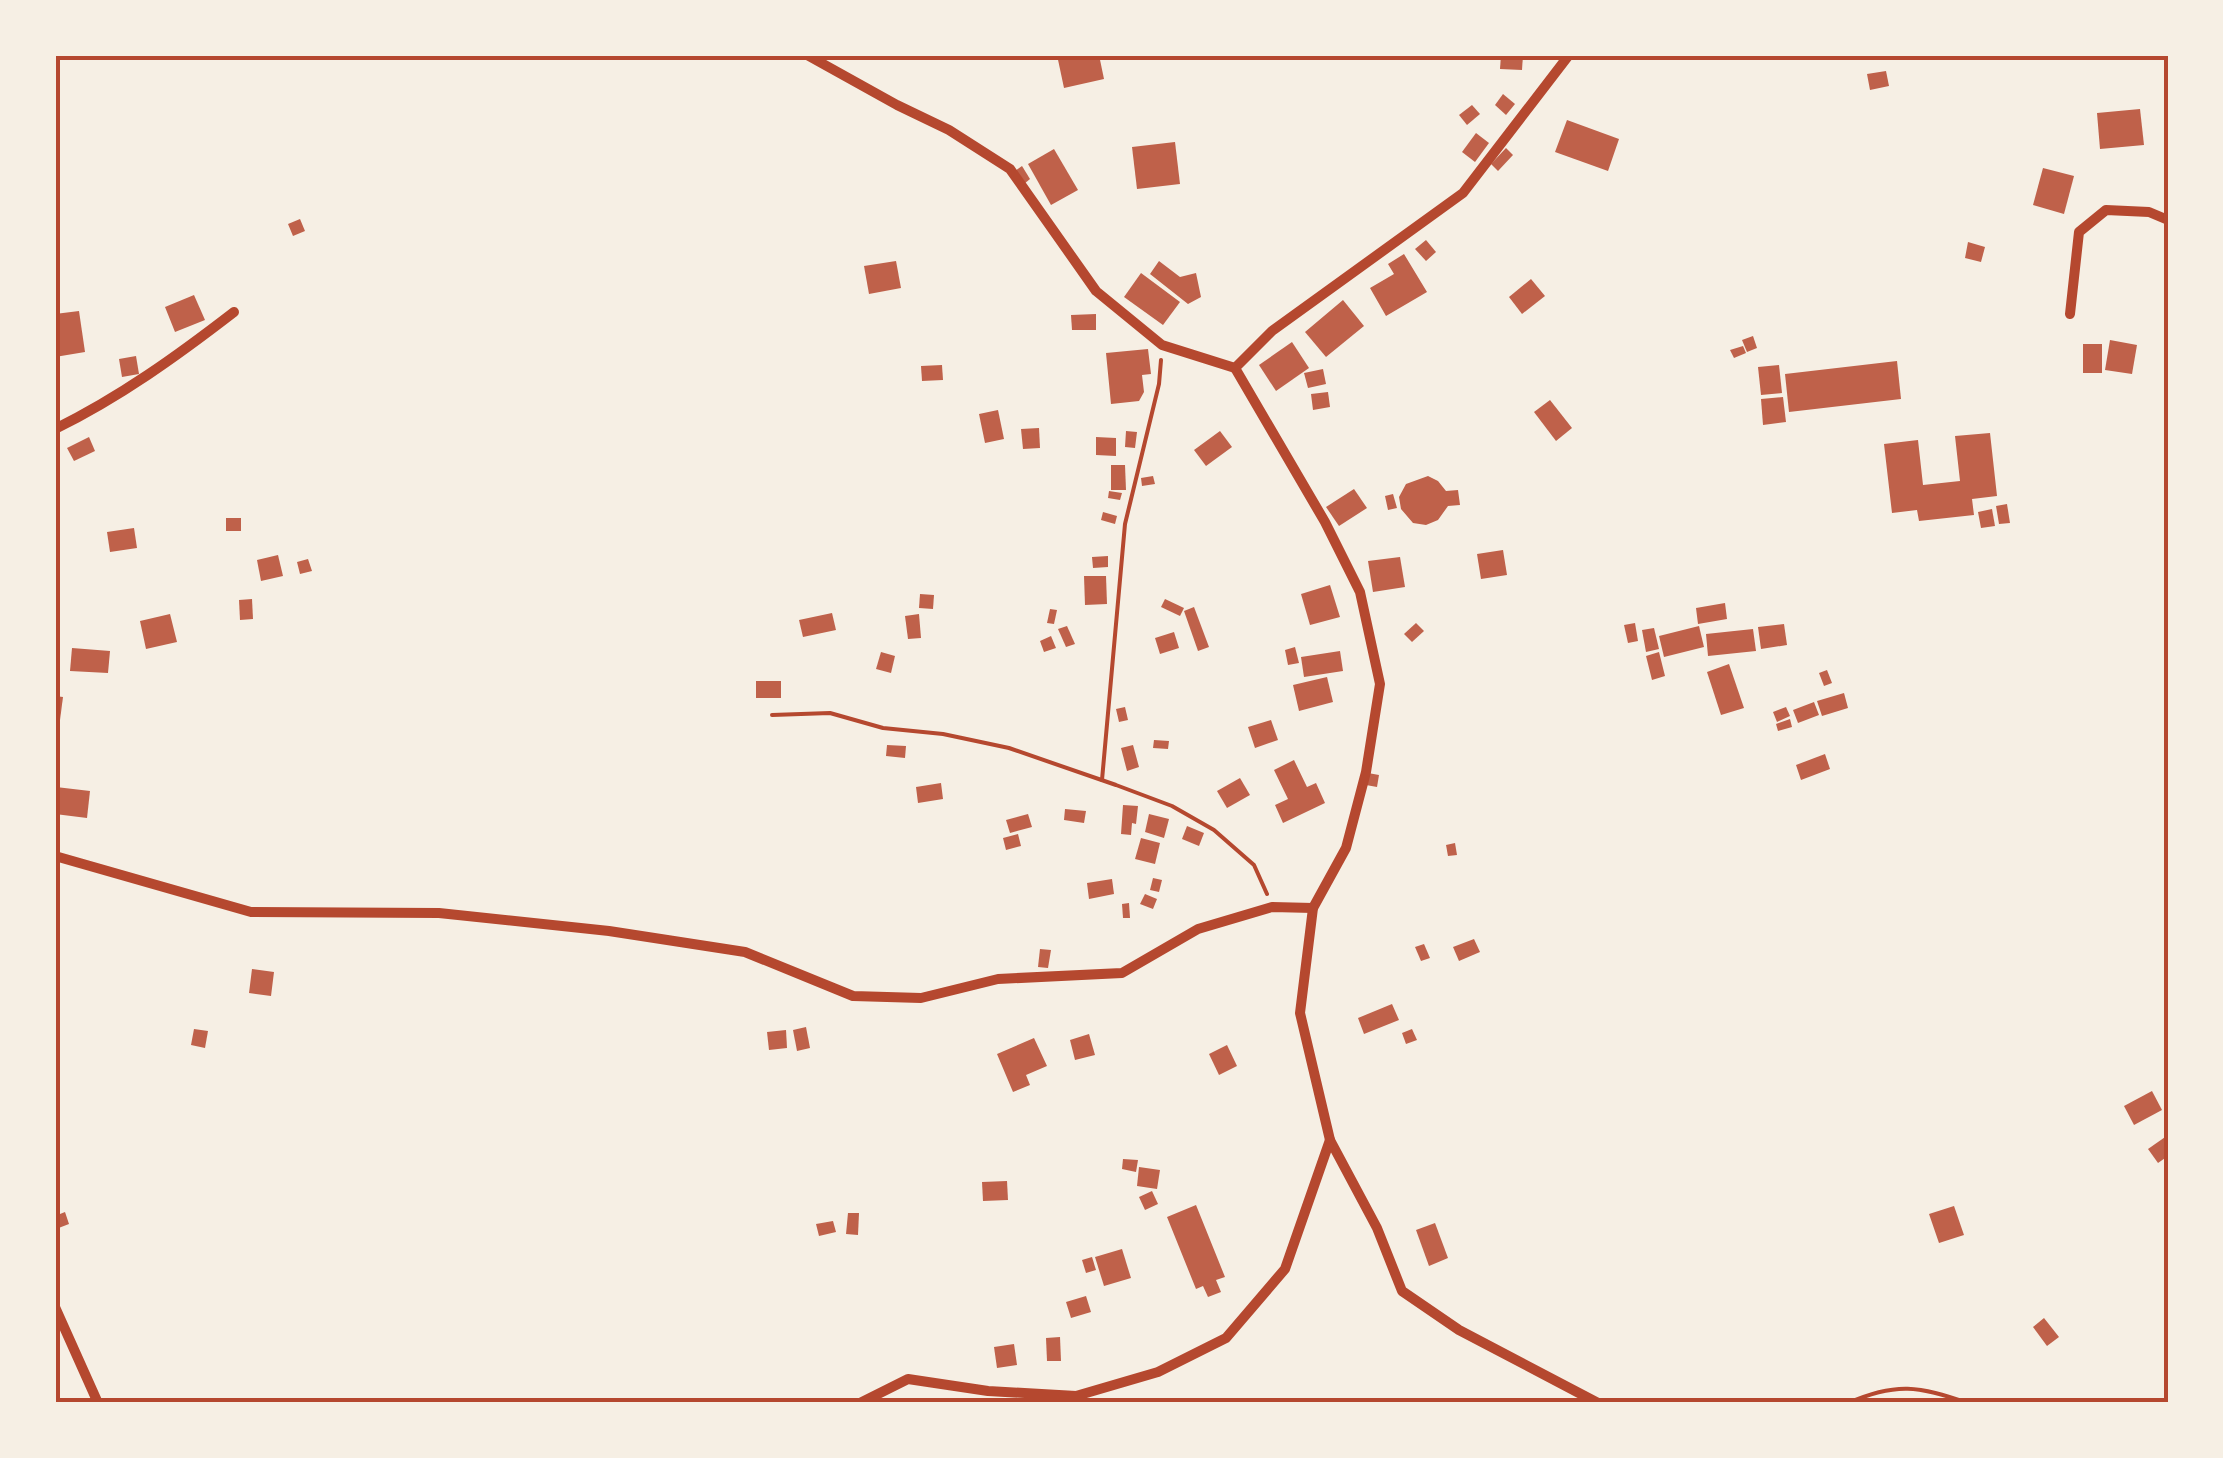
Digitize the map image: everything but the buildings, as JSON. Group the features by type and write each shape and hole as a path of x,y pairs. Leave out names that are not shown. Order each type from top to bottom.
{"street":[{"path":"807,55 950,130 1010,170 1096,291 1162,345 1235,368 1360,592 1380,684 1366,772 1346,848 1313,908 1300,1014 1330,1140 1377,1228 1402,1291 1459,1330 1598,1403"},
{"path":"1235,368 1272,332 1463,193 1569,55"},
{"path":"2070,314 2078,232 2106,210 2149,212 2168,220"},
{"path":"55,430 176,357 234,312"},
{"path":"55,856 251,912 439,914 609,931 744,952 853,996 921,998 998,979 1122,973 1198,929 1272,907 1313,908"},
{"path":"860,1403 908,1379 988,1391 1076,1396 1158,1372 1226,1338 1286,1269 1330,1140"},
{"path":"55,1307 98,1403"}],"path":[{"path":"1102,780 1125,524 1159,384 1162,345"},
{"path":"772,715 830,713 883,728 942,734 1010,748 1172,806 1214,830 1254,865 1272,907"},
{"path":"1848,1403 1880,1389 1928,1389 1968,1403"}]}
